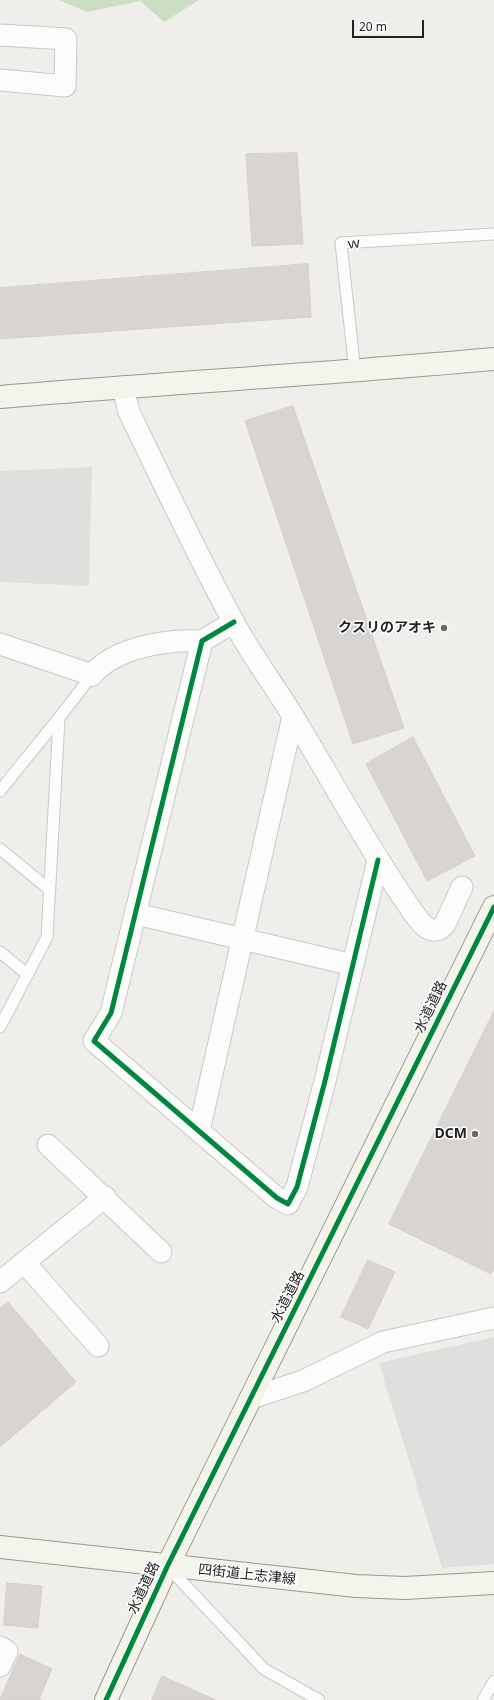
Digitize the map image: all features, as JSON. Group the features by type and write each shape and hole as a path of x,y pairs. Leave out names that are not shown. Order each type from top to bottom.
{"street":[{"path":"0,35 66,38 65,86 0,80"},
{"path":"0,397 123,387 355,372 494,359"},
{"path":"123,387 129,412 234,622 293,716 378,860 419,920 429,930 435,931 441,929 445,924 462,887"},
{"path":"0,644 92,675 101,664 127,652 160,642 186,640 202,641 234,622"},
{"path":"202,641 111,1013 94,1041 277,1198 288,1204 297,1187 378,860"},
{"path":"199,1131 293,716"},
{"name":"水道道路","path":"106,1700 167,1567 494,907"},
{"path":"136,914 353,965"},
{"path":"48,1145 105,1197 161,1252"},
{"path":"0,1282 105,1197"},
{"path":"24,1262 98,1346"},
{"path":"251,1398 302,1381 383,1342 494,1318"},
{"name":"四街道上志津線","path":"0,1547 167,1567 356,1586 398,1588 494,1583"},
{"path":"0,1647 7,1651 0,1666"}],"lane":[{"name":"ｗ","path":"355,372 341,243 494,234"},
{"path":"1,787 39,740 59,719 92,675"},
{"path":"0,1027 47,937 59,719"},
{"path":"0,849 50,890"},
{"path":"0,952 28,975"},
{"path":"167,1567 264,1669 316,1699"},
{"path":"483,1700 494,1680"}],"green space":[{"path":"59,0 199,0 164,22 140,1 87,12"}],"shaded area":[{"path":"92,467 89,586 0,582 0,471"},
{"path":"494,1337 494,1564 442,1568 379,1363"}],"building":[{"path":"297,153 303,244 252,246 246,154"},
{"path":"308,264 311,317 0,339 0,288"},
{"path":"293,406 404,728 353,744 245,421"},
{"path":"413,737 475,856 427,881 366,764"},
{"path":"494,1011 494,1267 491,1274 389,1224"},
{"path":"368,1260 395,1272 368,1329 341,1317"},
{"path":"8,1302 76,1382 0,1447 0,1309"},
{"path":"7,1583 42,1586 38,1628 4,1625"},
{"path":"20,1654 52,1669 39,1699 42,1700 0,1700"},
{"path":"162,1676 216,1700 152,1700"}],"cycle path":[{"path":"234,622 202,641 111,1013 94,1041 277,1198 288,1204 297,1187 325,1081 378,860"},
{"path":"106,1700 167,1567 494,907"}],"place":[{"name":"クスリのアオキ","path":"444,628"},
{"name":"DCM","path":"475,1134"}]}
